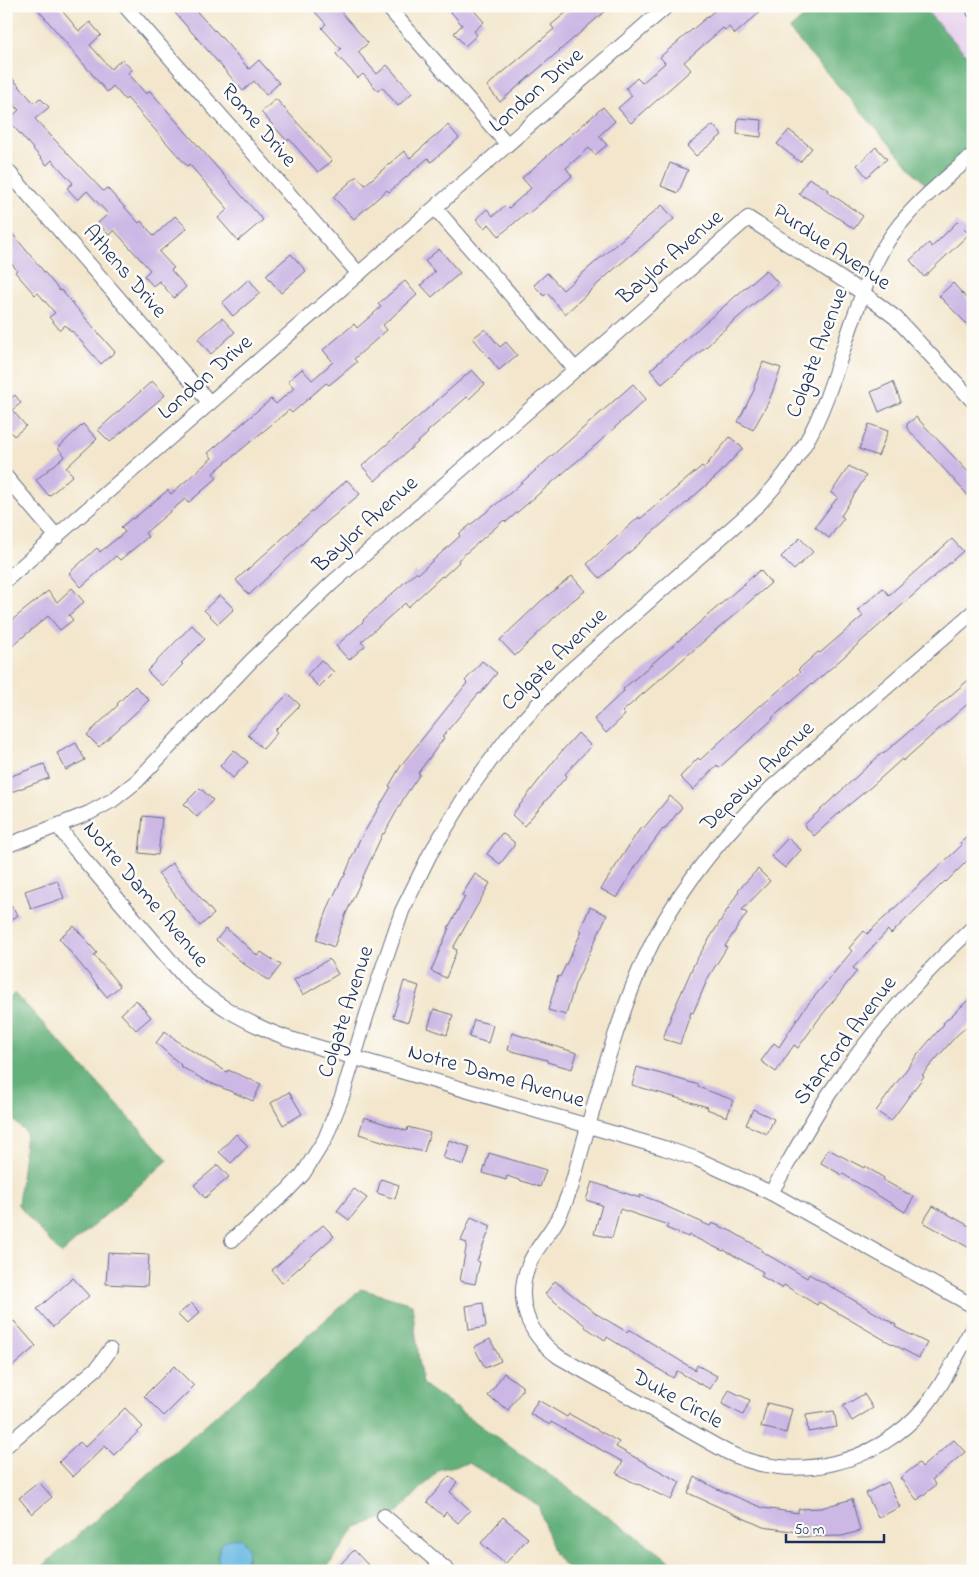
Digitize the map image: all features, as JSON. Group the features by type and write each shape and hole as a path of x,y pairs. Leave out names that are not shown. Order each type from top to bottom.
{"street":[{"name":"Rome Drive","path":"125,6 359,274"},
{"path":"387,6 507,144"},
{"name":"London Drive","path":"6,580 667,6"},
{"name":"Colgate Avenue","path":"232,1240 287,1192 315,1157 334,1119 378,979 402,912 430,854 471,787 508,737 561,679 760,504 790,468 806,442 818,417 863,292 884,246 920,201 973,155"},
{"name":"Athens Drive","path":"6,169 210,404"},
{"path":"435,208 575,369"},
{"name":"Purdue Avenue","path":"748,218 863,292 896,318 973,401"},
{"name":"Baylor Avenue","path":"6,846 89,814 113,800 137,782 252,660 331,584 748,218"},
{"path":"6,477 57,537"},
{"name":"Depauw Avenue","path":"589,1126 625,1007 642,964 672,909 696,871 743,815 771,788 973,612"},
{"name":"Notre Dame Avenue","path":"58,826 75,849 171,963 205,995 234,1015 287,1038 697,1159 771,1193 973,1306"},
{"name":"Stanford Avenue","path":"771,1193 824,1102 864,1044 912,987 973,927"},
{"name":"Duke Circle","path":"589,1126 571,1188 560,1215 530,1262 525,1276 523,1294 525,1310 530,1325 546,1348 559,1357 727,1452 761,1464 798,1468 836,1463 875,1448 913,1420 931,1400 973,1327"},
{"path":"6,1446 98,1367 110,1350"},
{"path":"384,1516 448,1571"}],"lane":[{"path":"970,6 973,16"}],"shaded area":[{"path":"922,6 973,6 973,62"}],"green space":[{"path":"816,6 922,6 973,62 973,155 931,191 789,30"},
{"path":"15,993 168,1160 61,1254 18,1205 26,1133 6,1112 6,1001"},
{"path":"361,1289 412,1304 422,1384 672,1562 725,1571 570,1571 554,1554 538,1505 469,1463 440,1469 396,1514 356,1527 325,1571 241,1571 249,1557 219,1569 222,1571 37,1571"}],"water":[{"path":"240,1538 246,1546 248,1554 241,1571 222,1571 219,1569 218,1556 220,1545 229,1539"}],"building":[{"path":"35,6 58,6 79,31 90,22 101,35 90,45 111,69 122,59 132,70 128,73 146,94 150,91 263,220 238,241 218,218 228,209 127,98 125,100 113,86 107,92"},
{"path":"169,6 192,6 249,69 259,60 279,83 266,95 254,81 243,91"},
{"path":"320,6 336,6 368,43 358,52 377,74 387,65 412,93 398,106 382,87 378,91 363,74 358,78 336,54 341,49 322,28 326,24 315,12"},
{"path":"446,6 470,6 484,22 474,31 477,35 465,46 454,33 462,25"},
{"path":"574,6 611,6 500,102 487,86 554,29 551,25"},
{"path":"720,6 727,6 732,12 739,6 753,6 759,13 735,34 729,27 725,30 723,28 684,62 691,70 631,123 618,108 632,96 626,88 637,78 642,83 665,63 660,57"},
{"path":"6,71 34,103 40,98 49,107 35,119 103,191 107,188 139,223 141,221 154,236 175,216 187,228 159,252 174,268 171,270 186,287 174,298 159,281 153,286 144,276 150,270 114,230 109,235 98,223 108,214 87,191 78,200 67,188 73,183 52,160 47,165 8,120 19,110 6,96"},
{"path":"276,99 332,161 318,172 289,139 287,141 261,112"},
{"path":"603,107 615,121 599,136 607,145 595,155 589,148 566,168 572,176 499,236 489,224 484,228 476,219 487,209 493,216 506,205 509,208 531,188 522,178"},
{"path":"738,118 762,120 761,137 737,134"},
{"path":"448,125 459,138 431,162 428,158 354,219 333,197 357,176 365,185 404,151 410,158"},
{"path":"713,125 722,135 696,156 687,146"},
{"path":"789,130 812,148 800,162 777,144"},
{"path":"876,147 887,159 867,177 857,165"},
{"path":"670,163 688,170 678,193 661,186"},
{"path":"809,178 829,190 828,192 863,216 854,229 799,194"},
{"path":"662,205 674,219 612,271 565,314 547,293 544,296 534,285 547,273 563,290"},
{"path":"957,222 969,234 924,277 910,260 929,243 932,247"},
{"path":"6,226 60,291 115,352 101,364 65,325 60,330 49,317 55,313 38,293 35,295 15,272 17,270 6,257"},
{"path":"439,249 460,273 432,297 421,285 435,272 425,261"},
{"path":"291,254 306,271 281,293 266,275"},
{"path":"766,270 778,283 662,384 650,370"},
{"path":"249,279 260,293 233,316 222,303"},
{"path":"405,281 417,295 383,325 387,330 354,359 357,362 329,385 326,383 292,413 289,410 213,473 217,478 188,503 185,499 145,533 148,537 120,560 116,556 81,587 69,573 97,548 100,552 125,532 121,527 168,490 171,494 212,458 208,453 271,399 276,404 294,388 288,381 302,369 312,380 333,362 323,350 354,324 357,328 381,307 378,304"},
{"path":"953,283 973,305 973,330 939,296"},
{"path":"222,318 235,332 211,354 198,339"},
{"path":"485,329 500,347 506,342 517,355 499,370 473,338"},
{"path":"763,362 781,368 769,401 753,430 738,422 755,388"},
{"path":"472,370 485,384 427,432 375,481 362,466"},
{"path":"152,381 165,395 110,442 98,430"},
{"path":"893,382 901,402 879,412 871,392"},
{"path":"633,384 646,399 597,444 506,522 504,520 408,607 405,603 361,642 365,646 349,660 336,646 416,572 418,574 460,536 459,534 510,493"},
{"path":"15,395 21,403 12,410 26,426 14,436 6,427 6,402"},
{"path":"916,417 973,477 973,501 907,428 907,424"},
{"path":"83,424 97,439 66,468 73,475 49,496 36,480 65,456 58,448"},
{"path":"869,424 888,431 878,456 859,449"},
{"path":"730,437 743,448 718,475 600,578 587,564 639,517 640,519 702,466 704,468"},
{"path":"849,466 866,476 841,516 844,518 829,538 815,527 838,497 831,493"},
{"path":"347,480 360,494 310,536 249,595 236,580"},
{"path":"800,538 813,552 794,570 781,557"},
{"path":"952,539 963,551 772,718 719,768 717,765 693,790 680,777 698,758 700,760 760,705 800,672 798,670 818,652 820,653 863,616 858,610 883,588 889,595"},
{"path":"760,570 771,583 622,712 625,715 606,733 594,719 624,691 623,689"},
{"path":"572,576 585,591 567,605 515,656 500,640 541,601"},
{"path":"72,588 84,602 69,615 73,620 60,630 48,616 6,651 6,625 48,591 57,602"},
{"path":"220,595 234,609 218,624 204,610"},
{"path":"192,625 205,639 181,663 183,664 162,686 147,671"},
{"path":"321,660 334,672 319,687 307,675"},
{"path":"482,661 497,673 442,737 444,738 418,773 420,774 383,833 345,916 334,947 316,940 331,901 344,877 359,841 391,787 389,786 402,764 467,683 465,681"},
{"path":"973,676 973,699 814,836 804,825 882,753"},
{"path":"135,686 149,700 99,747 87,735"},
{"path":"288,694 300,705 275,730 277,733 263,749 248,735"},
{"path":"578,733 591,746 565,774 567,776 524,826 512,815"},
{"path":"76,743 85,760 66,770 57,753"},
{"path":"234,750 248,762 233,778 220,766"},
{"path":"44,764 49,778 6,794 6,778"},
{"path":"200,788 213,800 197,817 184,804"},
{"path":"670,796 682,807 637,864 617,898 601,889 641,827 643,829"},
{"path":"143,816 162,818 158,855 139,853"},
{"path":"973,832 973,857 945,881 891,934 888,930 853,968 857,971 798,1048 794,1045 776,1072 761,1061 774,1043 779,1047 804,1009 852,951 849,948 864,931 867,934 962,845 960,843"},
{"path":"502,833 514,842 514,846 500,864 487,854"},
{"path":"788,838 801,850 785,868 771,856"},
{"path":"172,863 214,914 200,926 158,874"},
{"path":"758,869 770,881 742,910 747,913 725,946 727,947 708,978 693,1013 691,1012 680,1044 663,1039 695,962 738,890"},
{"path":"475,874 490,883 453,948 457,950 446,978 431,971 448,928 465,897 462,895"},
{"path":"57,880 64,898 31,909 25,891"},
{"path":"6,899 18,915 6,924"},
{"path":"590,907 607,915 575,984 566,1015 548,1010 558,976 560,977 582,931 580,930"},
{"path":"74,926 97,953 94,955 120,986 107,997 59,938"},
{"path":"226,928 258,956 261,952 281,965 269,981 244,964 216,940"},
{"path":"329,959 338,974 303,995 294,980"},
{"path":"404,981 419,986 408,1022 393,1017"},
{"path":"973,996 973,1021 956,1036 922,1075 924,1076 891,1121 876,1111 943,1023"},
{"path":"136,1000 151,1017 136,1030 121,1014"},
{"path":"434,1009 453,1015 447,1035 428,1028"},
{"path":"474,1020 493,1025 488,1043 469,1037"},
{"path":"165,1031 181,1044 227,1072 228,1070 261,1084 253,1101 204,1080 180,1066 156,1043"},
{"path":"512,1033 577,1053 572,1069 547,1062 547,1060 508,1050"},
{"path":"637,1067 699,1085 698,1087 733,1100 727,1117 707,1109 708,1107 632,1085"},
{"path":"289,1092 302,1114 283,1125 271,1103"},
{"path":"753,1109 774,1119 767,1134 746,1125"},
{"path":"364,1117 407,1131 408,1127 430,1133 424,1152 359,1134"},
{"path":"236,1134 248,1146 231,1163 219,1152"},
{"path":"449,1140 470,1147 464,1165 443,1158"},
{"path":"828,1149 864,1168 865,1166 884,1178 883,1180 914,1197 905,1212 843,1174 821,1163"},
{"path":"489,1153 546,1170 540,1187 507,1176 506,1180 483,1173"},
{"path":"218,1165 229,1177 205,1198 194,1185"},
{"path":"381,1179 399,1185 395,1199 377,1193"},
{"path":"592,1182 640,1198 640,1195 662,1203 710,1226 712,1223 731,1231 807,1278 809,1274 896,1325 895,1327 927,1343 919,1358 819,1302 817,1305 784,1285 782,1288 761,1276 763,1272 724,1250 689,1235 688,1237 666,1228 668,1225 620,1209 612,1238 594,1234 602,1205 586,1200"},
{"path":"354,1189 367,1198 349,1220 337,1211"},
{"path":"933,1206 973,1228 973,1250 923,1222"},
{"path":"471,1217 491,1226 477,1261 480,1262 475,1284 460,1281 467,1243 461,1241"},
{"path":"323,1225 334,1236 282,1283 272,1270"},
{"path":"108,1253 149,1255 147,1286 106,1284"},
{"path":"73,1278 89,1296 53,1327 37,1309"},
{"path":"555,1281 595,1313 627,1332 629,1329 695,1370 697,1365 717,1376 710,1389 677,1371 673,1378 607,1337 605,1340 585,1327 545,1294"},
{"path":"191,1303 200,1312 187,1324 178,1315"},
{"path":"483,1303 486,1327 469,1330 466,1306"},
{"path":"14,1321 36,1346 6,1372 6,1327"},
{"path":"490,1339 501,1361 485,1368 474,1347"},
{"path":"174,1366 194,1386 164,1416 144,1396"},
{"path":"504,1373 522,1386 522,1390 508,1410 488,1396"},
{"path":"729,1390 750,1400 743,1415 722,1404"},
{"path":"864,1394 873,1408 852,1421 843,1406"},
{"path":"538,1400 567,1417 569,1414 619,1442 616,1447 680,1482 671,1500 616,1473 623,1462 551,1422 550,1425 530,1414"},
{"path":"767,1403 792,1409 786,1433 761,1427"},
{"path":"125,1408 143,1427 114,1455 105,1446 73,1477 59,1462 80,1442 85,1447"},
{"path":"834,1411 837,1427 808,1432 806,1415"},
{"path":"954,1440 965,1452 932,1480 936,1485 917,1500 900,1478 919,1463 922,1467"},
{"path":"449,1476 457,1482 450,1492 470,1510 458,1523 446,1512 443,1516 427,1502"},
{"path":"695,1477 715,1488 763,1508 798,1513 798,1509 821,1508 852,1499 860,1531 842,1536 798,1537 798,1532 763,1527 688,1493"},
{"path":"39,1482 52,1497 32,1514 19,1498"},
{"path":"888,1482 900,1507 878,1518 866,1493"},
{"path":"503,1517 528,1538 505,1564 481,1543"},
{"path":"354,1550 368,1565 361,1571 334,1571"}]}
